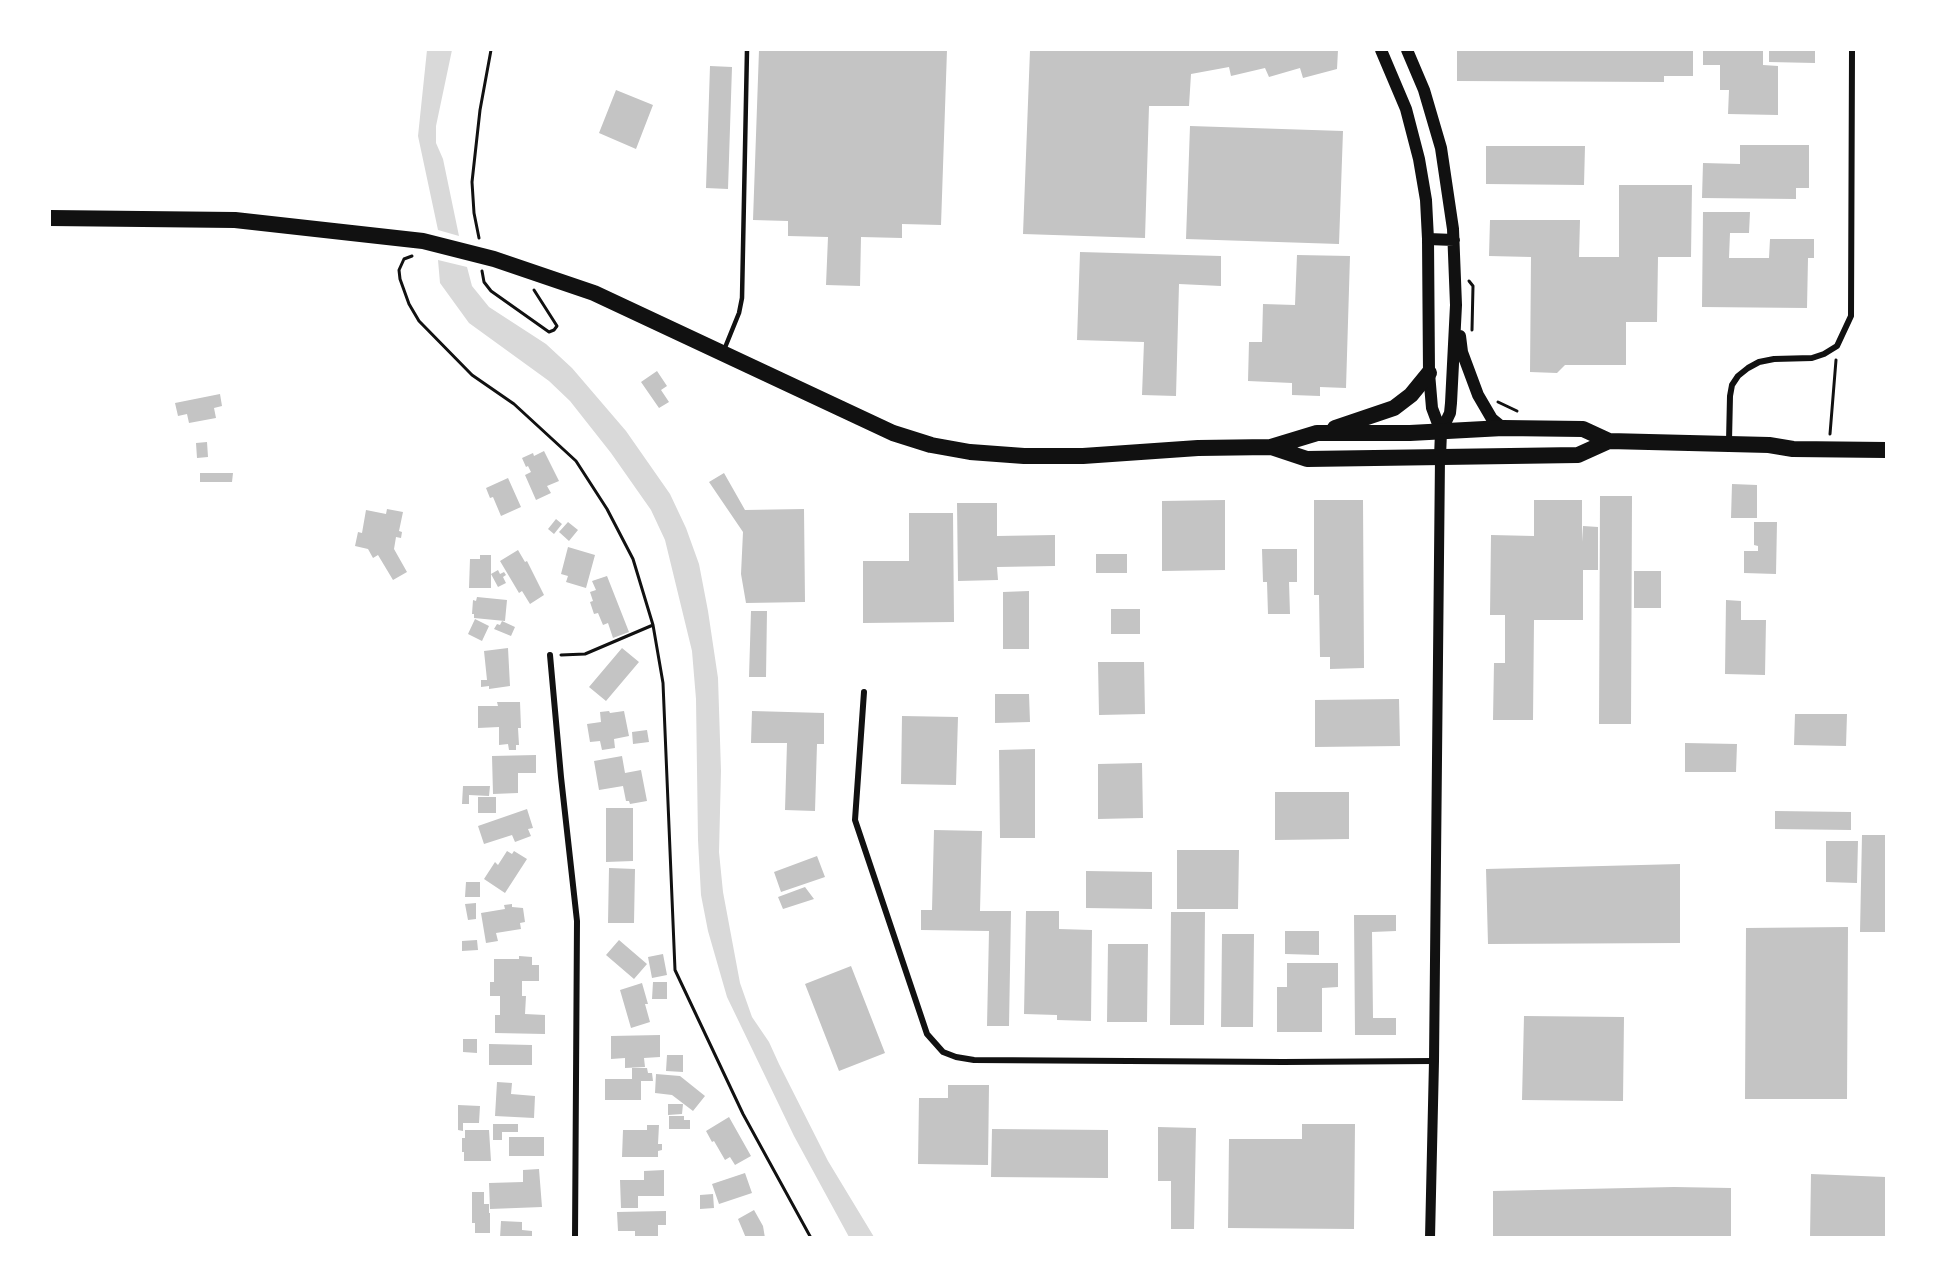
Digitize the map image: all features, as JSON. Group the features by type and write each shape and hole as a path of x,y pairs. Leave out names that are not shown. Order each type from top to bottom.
{"highway":[{"path":"50,218 235,220 423,241 594,293 893,433 931,445 970,452 1024,456 1083,456 1198,448 1271,447 1394,408 1411,395 1429,373"},
{"path":"1317,433 1441,432 1503,428 1583,429 1609,441 1729,443 1793,449 1887,450"},
{"path":"1271,447 1307,459 1578,455 1609,441"}],"main road":[{"path":"1382,50 1406,109 1419,159 1426,200 1429,373 1432,408 1441,432 1440,457"},
{"path":"1407,50 1424,90 1441,148 1449,188 1454,240 1456,305 1451,403 1450,413 1441,432"},
{"path":"1428,239 1454,240"},
{"path":"1456,305 1462,352 1478,395 1492,419 1503,428"}],"street":[{"path":"1729,443 1730,396 1732,385 1738,376 1759,362 1774,359 1812,358 1824,354 1837,346 1851,316 1852,50"},
{"path":"1430,1238 1440,457"},
{"path":"550,656 577,921 574,1238"},
{"path":"864,692 855,820 927,1034 943,1052 974,1060 1283,1062 1434,1060"}],"lane":[{"path":"723,353 739,314 742,298 747,50"}],"path":[{"path":"479,239 472,182 480,110 491,50"},
{"path":"404,260 399,270 400,279 419,321 472,375 514,404 576,461 607,509 633,559 653,626 663,683 675,970 743,1114 811,1238"},
{"path":"488,260 484,282 491,291 549,332 554,330 557,326 532,287"},
{"path":"1467,278 1473,286 1472,333"},
{"path":"1828,449 1837,346"},
{"path":"1496,400 1509,409 1525,412"},
{"path":"550,656 585,654 653,626"}],"shaded area":[{"path":"427,50 452,50 436,126 436,143 443,159 459,236 438,230 418,136"},
{"path":"438,260 467,267 472,286 489,307 546,344 572,368 626,431 670,494 686,528 699,564 718,678 721,771 719,852 723,892 740,983 752,1017 769,1042 828,1161 874,1237 849,1237 794,1136 727,997 708,931 701,895 696,699 692,651 665,540 651,510 611,453 570,401 549,381 469,323 440,283"}],"building":[{"path":"759,50 947,50 941,225 902,224 902,238 861,237 860,286 826,285 828,237 788,236 788,221 753,220"},
{"path":"1030,50 1338,50 1337,69 1303,78 1300,68 1269,77 1265,68 1231,76 1229,67 1191,74 1189,106 1149,106 1145,238 1023,234"},
{"path":"1457,50 1693,50 1693,76 1664,76 1664,82 1457,81"},
{"path":"1703,50 1763,50 1763,65 1778,66 1778,115 1728,114 1729,90 1720,90 1720,65 1703,65"},
{"path":"1769,50 1815,50 1815,63 1769,62"},
{"path":"710,66 732,67 728,189 706,188"},
{"path":"616,90 653,105 636,149 599,133"},
{"path":"1190,126 1343,131 1339,244 1186,239"},
{"path":"1740,145 1809,145 1809,188 1796,188 1796,199 1702,198 1703,163 1740,164"},
{"path":"1486,146 1585,146 1584,185 1486,184"},
{"path":"1619,185 1692,185 1691,257 1658,257 1657,322 1626,322 1626,365 1565,365 1557,373 1530,372 1531,257 1489,256 1490,220 1580,220 1579,257 1619,257"},
{"path":"1703,212 1750,212 1749,233 1730,233 1729,258 1769,258 1770,239 1814,239 1814,258 1808,258 1807,308 1702,307"},
{"path":"1080,252 1221,256 1221,286 1179,284 1176,396 1142,395 1144,342 1077,340"},
{"path":"1297,255 1350,256 1346,388 1320,387 1320,396 1292,395 1292,383 1248,381 1249,342 1262,342 1263,304 1295,305"},
{"path":"657,371 667,386 661,390 669,402 659,408 641,382"},
{"path":"220,394 222,406 214,408 216,418 189,423 187,414 178,416 175,403"},
{"path":"207,442 208,457 197,458 196,443"},
{"path":"544,451 559,481 547,486 551,493 536,500 525,475 531,472 522,458"},
{"path":"200,473 233,473 232,482 200,482"},
{"path":"724,473 745,510 804,509 805,602 746,603 741,574 743,532 709,482"},
{"path":"508,478 521,507 501,516 493,497 490,498 486,488"},
{"path":"1732,484 1757,485 1757,518 1731,518"},
{"path":"1600,496 1632,496 1631,724 1599,724"},
{"path":"1225,500 1225,570 1162,571 1162,501"},
{"path":"1314,500 1363,500 1364,668 1330,669 1330,657 1320,657 1319,595 1314,595"},
{"path":"1534,500 1582,500 1582,542 1583,526 1598,527 1598,570 1583,570 1583,620 1534,620 1533,720 1493,720 1494,663 1505,663 1505,615 1490,615 1491,535 1534,536"},
{"path":"957,503 997,503 997,536 1055,535 1055,566 997,567 998,580 958,581"},
{"path":"387,509 403,512 399,531 402,532 401,538 396,537 394,549 407,572 393,580 378,555 373,558 368,549 355,546 358,532 362,533 366,510 386,514"},
{"path":"909,513 953,513 954,622 863,623 863,561 909,561"},
{"path":"556,519 562,524 554,534 548,529"},
{"path":"568,522 578,530 569,541 559,532"},
{"path":"1754,522 1777,522 1776,574 1744,573 1744,551 1758,551 1758,546 1754,545"},
{"path":"568,547 595,555 586,588 566,582 568,576 561,574"},
{"path":"1262,549 1297,549 1297,582 1289,582 1290,614 1268,614 1267,582 1263,582"},
{"path":"518,550 525,562 527,561 544,595 530,604 522,591 519,593 500,561"},
{"path":"1096,554 1127,554 1127,573 1096,573"},
{"path":"480,555 491,555 491,588 469,588 470,559 480,559"},
{"path":"498,570 500,574 504,572 506,575 503,577 506,583 498,587 491,574"},
{"path":"1634,571 1661,571 1661,608 1634,608"},
{"path":"607,576 629,632 613,638 608,623 603,625 598,613 594,614 590,602 593,601 590,592 596,590 592,581"},
{"path":"1029,591 1029,649 1003,649 1003,592"},
{"path":"477,597 507,600 505,621 474,618 473,600 476,601"},
{"path":"1726,600 1741,601 1741,620 1766,620 1765,675 1725,674"},
{"path":"1111,609 1140,609 1140,634 1111,634"},
{"path":"751,611 767,611 766,677 749,677"},
{"path":"475,619 489,626 482,641 468,634"},
{"path":"502,621 515,627 511,636 494,629"},
{"path":"508,648 510,686 489,689 489,686 481,687 481,680 487,680 484,651"},
{"path":"622,648 639,662 606,701 589,687"},
{"path":"1098,662 1144,662 1145,714 1099,715"},
{"path":"995,694 1029,694 1030,722 995,723"},
{"path":"1399,699 1400,746 1315,747 1315,700"},
{"path":"497,702 520,702 521,728 518,728 519,745 516,745 516,750 509,750 508,744 499,745 499,727 478,728 478,706 498,706"},
{"path":"609,711 610,713 624,711 629,736 614,739 615,748 602,750 600,741 590,742 587,724 601,722 600,712"},
{"path":"752,711 824,713 824,744 817,744 815,811 785,810 787,743 751,743"},
{"path":"1795,714 1847,714 1846,746 1794,745"},
{"path":"902,716 958,717 956,785 901,784"},
{"path":"647,730 649,742 633,744 632,732"},
{"path":"1685,743 1737,744 1736,772 1685,772"},
{"path":"1035,749 1035,838 1000,838 999,750"},
{"path":"536,755 536,773 518,773 518,793 493,794 492,756"},
{"path":"622,756 625,773 641,770 647,801 630,804 626,801 623,786 599,790 594,761"},
{"path":"1142,763 1143,818 1098,819 1098,764"},
{"path":"463,786 490,786 489,796 469,795 469,804 462,804"},
{"path":"1275,792 1349,792 1349,839 1275,840"},
{"path":"478,797 496,797 496,813 478,813"},
{"path":"606,808 633,808 633,861 606,862"},
{"path":"527,809 533,828 528,829 531,836 515,842 512,835 484,844 478,826"},
{"path":"1775,811 1851,812 1851,830 1775,829"},
{"path":"934,830 982,831 980,911 1011,911 1009,1026 987,1026 989,931 921,930 921,910 932,910"},
{"path":"1862,835 1886,835 1886,932 1860,932"},
{"path":"1826,841 1858,841 1857,883 1826,882"},
{"path":"1177,850 1239,850 1238,909 1177,909"},
{"path":"507,851 512,854 514,851 527,859 505,893 484,879 495,862 498,865"},
{"path":"817,856 825,877 781,892 774,872"},
{"path":"1680,864 1680,943 1488,944 1486,869"},
{"path":"609,868 635,869 634,923 608,923"},
{"path":"1086,871 1152,872 1152,909 1086,908"},
{"path":"466,882 480,882 480,897 465,897"},
{"path":"805,887 814,899 783,909 778,897"},
{"path":"476,903 476,919 468,920 465,904"},
{"path":"512,904 512,907 523,908 525,922 520,923 521,929 496,933 498,941 486,943 481,913 505,909 504,905"},
{"path":"1026,911 1059,911 1059,929 1092,930 1091,1021 1057,1020 1057,1015 1024,1014"},
{"path":"1171,912 1205,912 1204,1025 1170,1025"},
{"path":"1354,915 1396,915 1396,931 1372,932 1373,1018 1396,1018 1396,1035 1355,1035"},
{"path":"1848,927 1847,1099 1745,1099 1746,928"},
{"path":"1285,931 1319,931 1319,955 1285,954"},
{"path":"1222,934 1254,934 1253,1027 1221,1027"},
{"path":"477,940 478,950 462,951 462,941"},
{"path":"619,940 647,964 634,979 606,955"},
{"path":"1108,944 1148,944 1147,1022 1107,1022"},
{"path":"663,954 667,975 652,978 648,957"},
{"path":"519,956 532,957 532,965 539,965 539,981 522,981 522,996 526,996 525,1014 545,1015 545,1034 495,1033 495,1015 500,1015 500,996 490,996 490,982 494,982 494,959 519,959"},
{"path":"1287,963 1338,963 1338,987 1322,988 1322,1032 1277,1032 1277,987 1287,987"},
{"path":"851,966 885,1053 839,1071 805,984"},
{"path":"653,982 667,982 667,999 652,999"},
{"path":"642,983 650,1022 631,1028 620,990"},
{"path":"1524,1016 1624,1017 1623,1101 1522,1100"},
{"path":"660,1035 660,1057 644,1058 645,1067 625,1068 625,1058 611,1059 611,1036"},
{"path":"463,1039 477,1039 477,1053 463,1052"},
{"path":"489,1044 532,1045 532,1065 489,1065"},
{"path":"667,1055 683,1055 683,1072 666,1071"},
{"path":"632,1068 647,1068 648,1073 652,1073 653,1081 641,1081 641,1100 605,1100 605,1079 632,1079"},
{"path":"656,1074 680,1076 705,1096 693,1111 672,1095 655,1093"},
{"path":"497,1082 512,1083 511,1094 535,1096 534,1118 495,1116"},
{"path":"948,1085 989,1085 988,1165 918,1164 919,1098 948,1098"},
{"path":"668,1104 683,1104 682,1114 668,1115"},
{"path":"458,1105 480,1106 479,1123 463,1123 463,1131 458,1130"},
{"path":"669,1116 684,1116 684,1120 690,1120 690,1129 669,1129"},
{"path":"729,1117 751,1156 735,1165 730,1157 725,1160 706,1131"},
{"path":"493,1124 518,1124 518,1132 502,1132 502,1140 493,1140"},
{"path":"1302,1124 1355,1124 1354,1229 1228,1228 1229,1139 1302,1139"},
{"path":"647,1125 659,1125 658,1144 662,1144 662,1150 658,1151 658,1157 622,1157 623,1130 647,1130"},
{"path":"1158,1127 1196,1128 1194,1229 1171,1229 1171,1181 1158,1181"},
{"path":"992,1129 1108,1130 1108,1178 991,1177"},
{"path":"465,1130 489,1130 491,1161 464,1161 462,1138 465,1138"},
{"path":"509,1137 544,1137 544,1156 509,1156"},
{"path":"539,1169 542,1207 490,1209 489,1183 523,1182 523,1170"},
{"path":"664,1170 664,1196 638,1196 638,1208 621,1208 620,1180 644,1180 644,1171"},
{"path":"745,1173 752,1193 719,1204 712,1184"},
{"path":"1811,1174 1886,1177 1886,1238 1810,1238"},
{"path":"1731,1188 1731,1238 1493,1238 1493,1191"},
{"path":"472,1192 484,1192 484,1204 489,1204 490,1233 475,1233 475,1223 472,1223"},
{"path":"713,1194 714,1208 700,1209 700,1195"},
{"path":"754,1210 763,1226 765,1238 746,1238 738,1219"},
{"path":"666,1211 666,1225 658,1225 658,1238 635,1238 635,1231 618,1231 617,1212"},
{"path":"501,1221 522,1222 522,1230 532,1231 532,1238 500,1238"}]}
